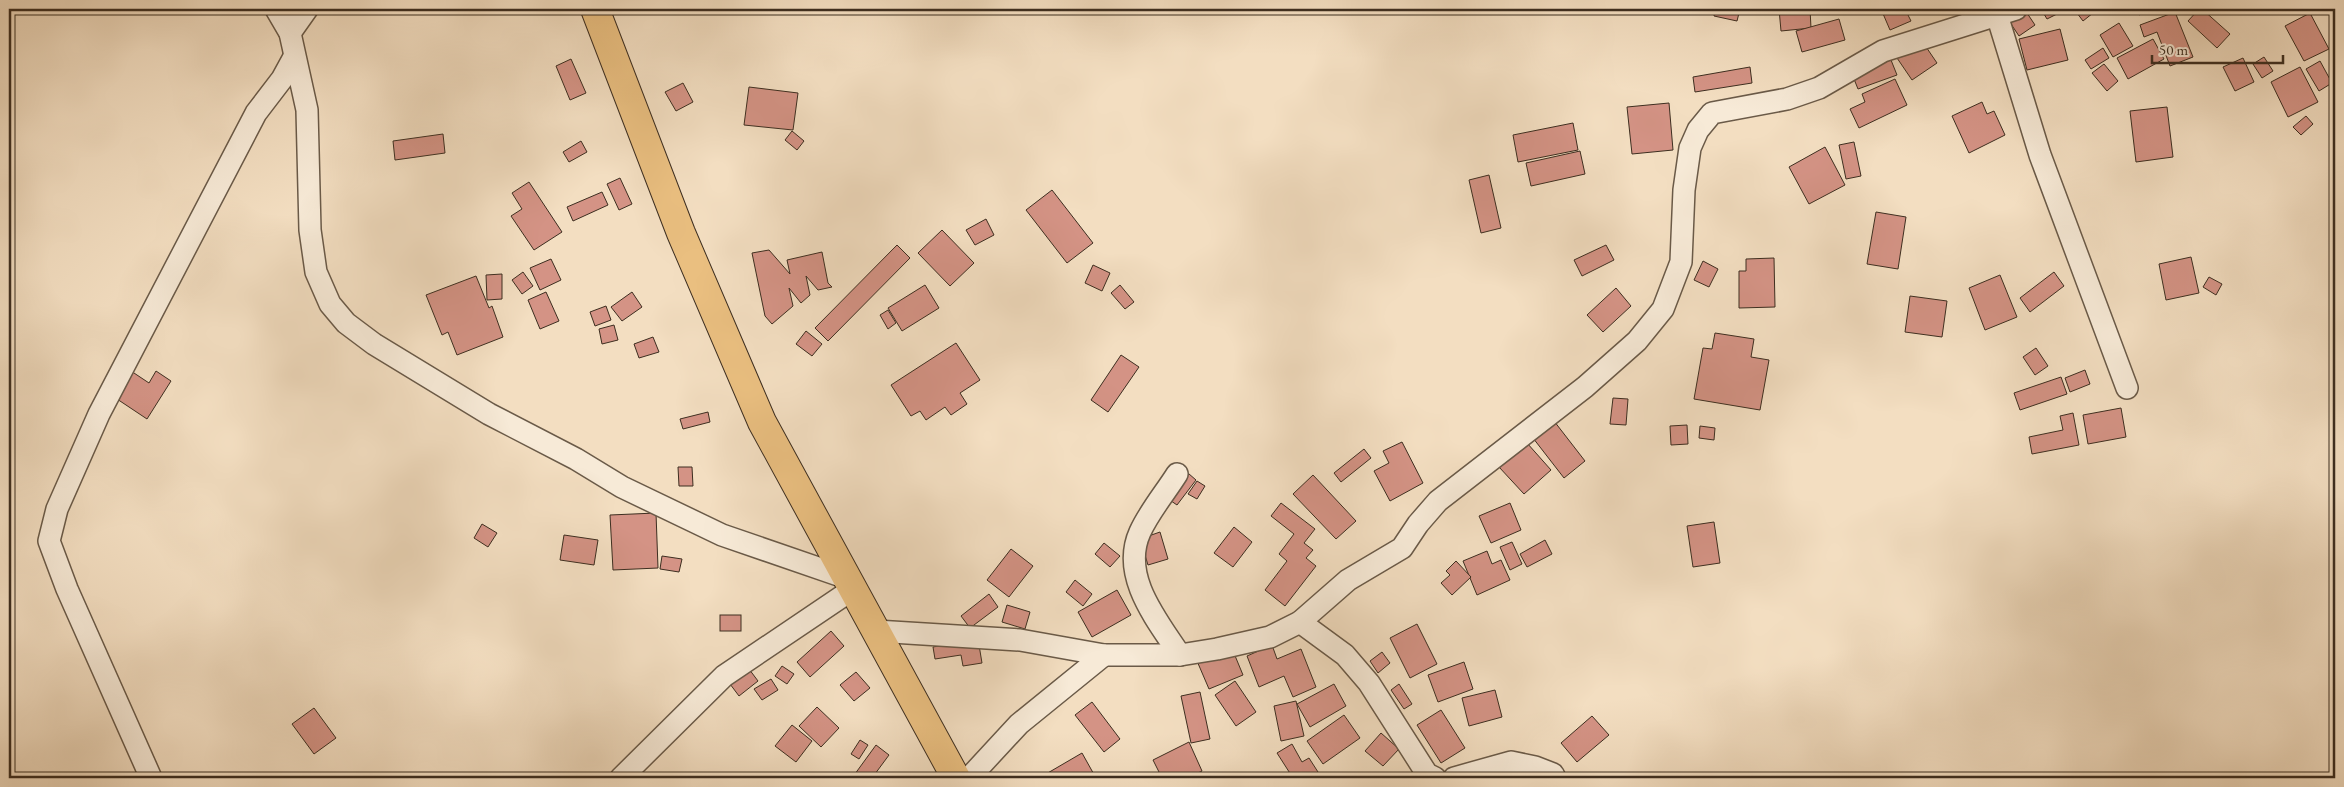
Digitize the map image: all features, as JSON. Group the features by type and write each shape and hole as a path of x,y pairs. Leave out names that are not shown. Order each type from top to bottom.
{"main road":[{"path":"595,9 681,233 762,422 956,778"}],"street":[{"path":"276,9 290,34 307,110 310,230 316,272 330,304 346,323 374,344 489,414 576,459 622,487 722,536 850,583"},
{"path":"290,34 307,9"},
{"path":"876,631 1020,640 1104,655 1180,655 1270,637 1300,622 1348,580 1402,548 1418,524 1438,501 1586,387 1637,341 1663,309 1681,262 1684,190 1690,148 1698,130 1712,113 1787,99 1819,88 1883,51 2006,12 2040,155 2127,388"},
{"path":"151,778 67,589 49,541 57,510 99,414 256,114 282,78 294,57"},
{"path":"1177,474 1139,533 1134,555 1139,590 1180,655"},
{"path":"621,778 724,676 850,583"},
{"path":"1300,622 1345,655 1369,683 1427,774 1435,778"},
{"path":"969,778 1019,724 1104,655"},
{"path":"1454,778 1511,762 1535,767 1553,774 1555,778"}],"building":[{"path":"1495,9 1511,9 1497,13"},
{"path":"1715,9 1740,9 1737,21 1714,16"},
{"path":"1779,9 1810,9 1811,28 1781,31"},
{"path":"1881,9 1905,9 1911,21 1890,30"},
{"path":"2041,9 2060,9 2061,12 2047,19"},
{"path":"2074,9 2098,9 2083,21"},
{"path":"2135,9 2149,9 2139,15"},
{"path":"2199,9 2202,9 2230,34 2217,48 2188,21"},
{"path":"2025,10 2035,25 2019,36 2009,21"},
{"path":"2175,12 2193,57 2170,66 2157,32 2144,37 2140,25"},
{"path":"2310,13 2329,49 2304,61 2285,26"},
{"path":"1839,19 1845,40 1802,52 1796,31"},
{"path":"2119,23 2133,46 2113,57 2100,35"},
{"path":"2060,29 2068,60 2027,70 2019,39"},
{"path":"2153,39 2164,59 2128,79 2117,58"},
{"path":"1922,41 1937,63 1912,80 1897,58"},
{"path":"2103,48 2109,58 2091,69 2085,60"},
{"path":"2264,57 2273,71 2262,78 2253,64"},
{"path":"2243,58 2254,82 2235,91 2223,67"},
{"path":"571,59 586,93 570,100 556,66"},
{"path":"1891,60 1897,75 1858,89 1852,74"},
{"path":"2320,61 2332,83 2319,91 2306,69"},
{"path":"2104,64 2118,81 2107,91 2092,73"},
{"path":"1750,67 1752,83 1695,92 1693,77"},
{"path":"2300,67 2318,102 2288,117 2271,82"},
{"path":"1895,79 1907,105 1859,128 1850,109 1865,102 1862,94"},
{"path":"683,83 693,102 676,111 665,92"},
{"path":"749,87 798,93 793,130 744,125"},
{"path":"1982,102 1987,114 1994,111 2005,135 1969,153 1952,116"},
{"path":"1669,103 1673,150 1632,154 1627,107"},
{"path":"2167,107 2173,157 2136,162 2130,111"},
{"path":"2306,116 2313,124 2301,135 2293,127"},
{"path":"1573,123 1578,150 1518,162 1513,135"},
{"path":"792,131 804,141 797,150 785,140"},
{"path":"443,134 445,153 395,160 393,141"},
{"path":"581,141 587,152 569,162 563,152"},
{"path":"1854,142 1861,176 1846,179 1839,145"},
{"path":"1825,147 1845,185 1809,204 1789,167"},
{"path":"1580,151 1585,174 1531,186 1526,163"},
{"path":"1489,175 1501,228 1481,233 1469,180"},
{"path":"620,178 632,204 619,210 607,184"},
{"path":"529,182 562,232 534,250 511,216 522,209 512,193"},
{"path":"1052,190 1093,243 1067,263 1026,210"},
{"path":"602,192 608,205 573,221 567,207"},
{"path":"1876,212 1906,217 1898,269 1867,264"},
{"path":"986,219 994,235 975,245 966,230"},
{"path":"942,230 974,263 950,286 918,253"},
{"path":"897,245 910,258 828,341 815,328"},
{"path":"1606,245 1614,260 1582,276 1574,260"},
{"path":"769,250 790,274 787,260 822,252 828,283 832,287 818,290 806,276 810,295 801,303 789,288 793,306 772,324 765,316 752,253"},
{"path":"2191,257 2199,293 2166,300 2159,264"},
{"path":"1774,258 1775,307 1739,308 1739,271 1746,271 1746,259"},
{"path":"551,259 561,280 540,290 530,268"},
{"path":"1703,261 1718,269 1709,287 1694,280"},
{"path":"1093,265 1110,273 1102,291 1085,283"},
{"path":"523,272 533,286 522,294 512,280"},
{"path":"2054,272 2064,286 2030,312 2020,298"},
{"path":"502,274 502,299 487,300 486,275"},
{"path":"2000,275 2017,317 1985,330 1969,288"},
{"path":"476,276 489,308 492,306 503,337 457,355 448,332 442,335 426,295"},
{"path":"2209,277 2222,284 2216,295 2203,287"},
{"path":"925,285 939,308 902,331 888,308"},
{"path":"1120,285 1134,302 1125,309 1111,293"},
{"path":"1616,288 1631,306 1603,332 1587,315"},
{"path":"546,292 559,321 540,329 528,300"},
{"path":"632,292 642,307 622,321 611,307"},
{"path":"1910,296 1947,301 1942,337 1905,332"},
{"path":"606,306 611,320 595,326 590,312"},
{"path":"888,310 896,323 888,329 880,315"},
{"path":"614,325 618,340 602,344 599,329"},
{"path":"806,331 822,344 812,356 796,344"},
{"path":"1715,333 1754,339 1751,357 1769,360 1760,410 1694,399 1703,348 1712,349"},
{"path":"653,337 659,352 639,358 634,344"},
{"path":"956,343 980,380 960,393 967,404 951,415 945,407 926,420 920,411 911,416 891,385"},
{"path":"2036,348 2048,366 2035,375 2023,357"},
{"path":"1121,355 1139,367 1108,412 1091,400"},
{"path":"2085,370 2090,384 2070,392 2065,378"},
{"path":"131,371 149,383 156,371 171,381 147,419 114,397"},
{"path":"2061,377 2067,394 2020,410 2014,393"},
{"path":"1613,398 1628,399 1626,425 1610,424"},
{"path":"2121,408 2126,437 2088,444 2083,415"},
{"path":"708,412 710,422 683,429 680,419"},
{"path":"2073,413 2079,445 2032,454 2029,437 2063,430 2060,416"},
{"path":"1554,421 1585,461 1564,478 1533,438"},
{"path":"1687,425 1688,444 1671,445 1670,426"},
{"path":"1700,426 1715,428 1714,440 1699,438"},
{"path":"1402,442 1423,483 1390,501 1374,471 1389,463 1383,451"},
{"path":"1527,443 1551,470 1524,494 1499,467"},
{"path":"1364,449 1371,458 1341,482 1334,473"},
{"path":"678,467 692,467 693,486 679,486"},
{"path":"1181,467 1196,480 1177,505 1161,494"},
{"path":"1313,475 1356,521 1336,539 1293,494"},
{"path":"1197,481 1205,486 1197,499 1188,494"},
{"path":"1281,503 1315,529 1304,543 1313,550 1306,558 1316,566 1285,606 1265,590 1287,561 1279,554 1294,534 1271,516"},
{"path":"1510,503 1521,530 1491,543 1479,516"},
{"path":"656,513 658,568 613,570 610,515"},
{"path":"1714,522 1720,563 1693,567 1687,526"},
{"path":"482,524 497,533 488,547 474,538"},
{"path":"1234,527 1252,542 1233,567 1214,553"},
{"path":"1160,532 1168,559 1148,565 1140,539"},
{"path":"564,535 598,540 594,565 560,560"},
{"path":"1545,540 1552,554 1527,567 1520,554"},
{"path":"1512,542 1522,564 1510,570 1500,547"},
{"path":"1104,543 1120,556 1110,567 1095,554"},
{"path":"1011,549 1033,566 1009,597 987,580"},
{"path":"1487,551 1492,564 1501,560 1510,580 1477,595 1463,561"},
{"path":"662,556 682,559 679,572 660,569"},
{"path":"1456,561 1471,577 1452,595 1441,583 1450,575 1446,571"},
{"path":"1075,580 1092,594 1083,606 1066,592"},
{"path":"1117,590 1131,615 1092,637 1078,612"},
{"path":"989,594 998,607 970,628 961,616"},
{"path":"1007,605 1030,612 1025,629 1002,622"},
{"path":"720,615 741,615 741,631 720,631"},
{"path":"1417,624 1437,664 1410,678 1390,638"},
{"path":"831,631 844,646 810,677 797,662"},
{"path":"978,639 982,663 963,666 961,655 935,659 933,647"},
{"path":"1272,645 1277,659 1301,649 1316,687 1293,697 1284,676 1259,687 1247,656"},
{"path":"1231,646 1243,675 1209,689 1197,661"},
{"path":"1382,652 1390,663 1378,673 1370,661"},
{"path":"1464,662 1473,689 1438,702 1428,675"},
{"path":"782,666 794,674 787,684 775,676"},
{"path":"749,669 758,681 739,696 730,684"},
{"path":"856,672 870,688 854,701 840,685"},
{"path":"771,679 778,690 762,700 754,689"},
{"path":"1235,681 1256,712 1236,726 1215,695"},
{"path":"1334,684 1346,706 1310,727 1297,704"},
{"path":"1399,684 1412,704 1404,709 1391,690"},
{"path":"1495,690 1502,717 1469,726 1462,698"},
{"path":"1200,692 1210,739 1191,743 1181,696"},
{"path":"1296,701 1304,736 1281,741 1274,706"},
{"path":"1092,702 1120,739 1104,752 1075,715"},
{"path":"817,707 839,728 821,747 799,726"},
{"path":"314,708 336,738 314,754 292,724"},
{"path":"1441,710 1465,748 1441,763 1417,725"},
{"path":"1344,715 1360,738 1323,764 1307,741"},
{"path":"1592,716 1609,735 1577,762 1561,743"},
{"path":"792,725 812,741 796,762 775,746"},
{"path":"1381,733 1399,749 1383,766 1365,751"},
{"path":"860,740 868,745 859,759 851,754"},
{"path":"1189,742 1202,771 1188,778 1162,778 1153,760"},
{"path":"1292,744 1302,762 1309,758 1318,772 1308,778 1293,778 1277,753"},
{"path":"876,745 889,755 872,778 852,778"},
{"path":"1082,753 1096,778 1048,778 1046,774"},
{"path":"1536,770 1538,778 1511,778 1511,776"},
{"path":"1650,774 1652,778 1639,778"}]}
